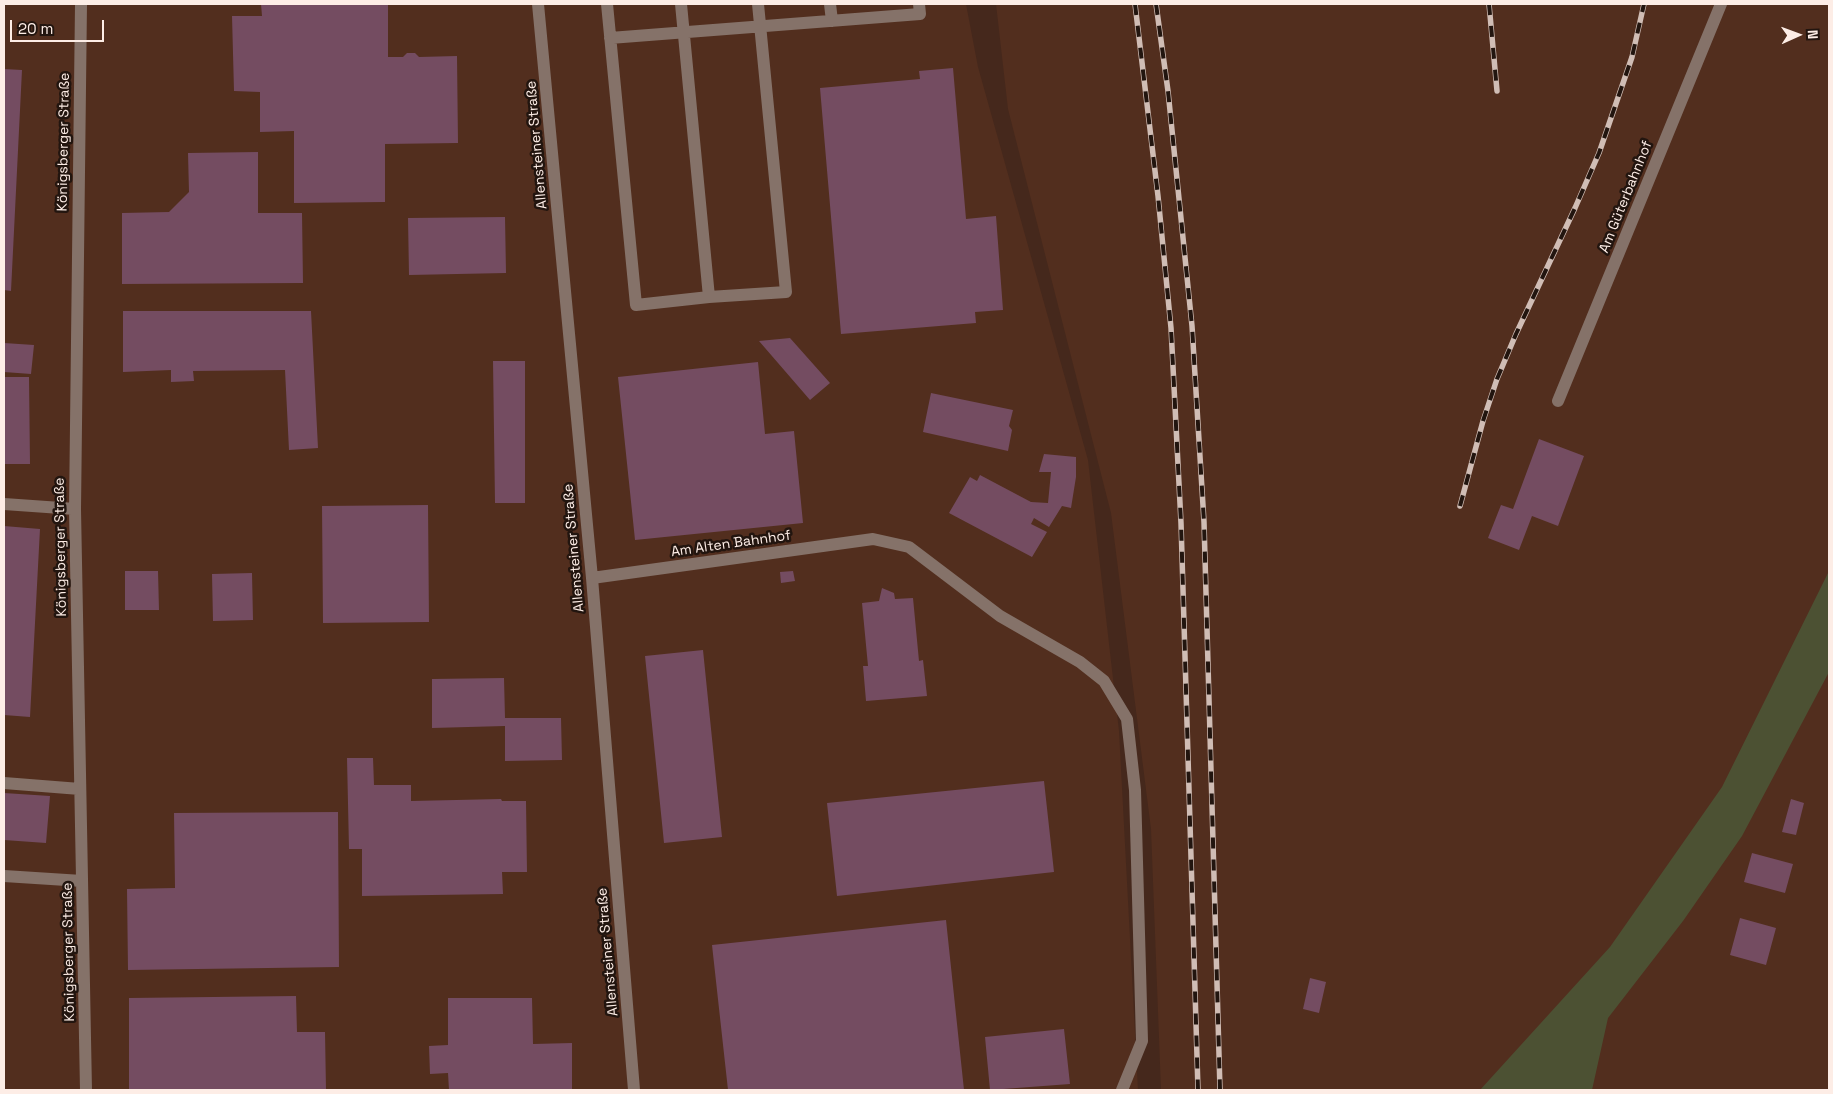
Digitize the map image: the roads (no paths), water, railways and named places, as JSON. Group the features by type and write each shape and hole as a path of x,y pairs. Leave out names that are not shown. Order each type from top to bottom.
{"street":[{"name":"Königsberger Straße","path":"81,4 75,509 86,1090"},
{"name":"Allensteiner Straße","path":"538,4 592,578 634,1090"},
{"path":"607,4 636,305 709,297 786,292 758,4"},
{"path":"682,4 709,297"},
{"path":"830,4 832,21"},
{"path":"610,38 920,14 919,4"},
{"name":"Am Güterbahnhof","path":"1558,401 1721,4"},
{"path":"4,504 75,509"},
{"name":"Am Alten Bahnhof","path":"592,578 873,540 909,547 1000,616 1080,662 1104,681 1127,719 1135,790 1142,1041 1122,1090"},
{"path":"4,783 80,789"},
{"path":"4,876 82,880"}],"railway":[{"path":"1135,4 1158,196 1171,328 1181,523 1198,1090"},
{"path":"1156,4 1168,91 1192,326 1204,522 1220,1090"},
{"path":"1489,4 1497,91"},
{"path":"1460,506 1483,421 1497,379 1599,153 1632,57 1644,4"}]}
